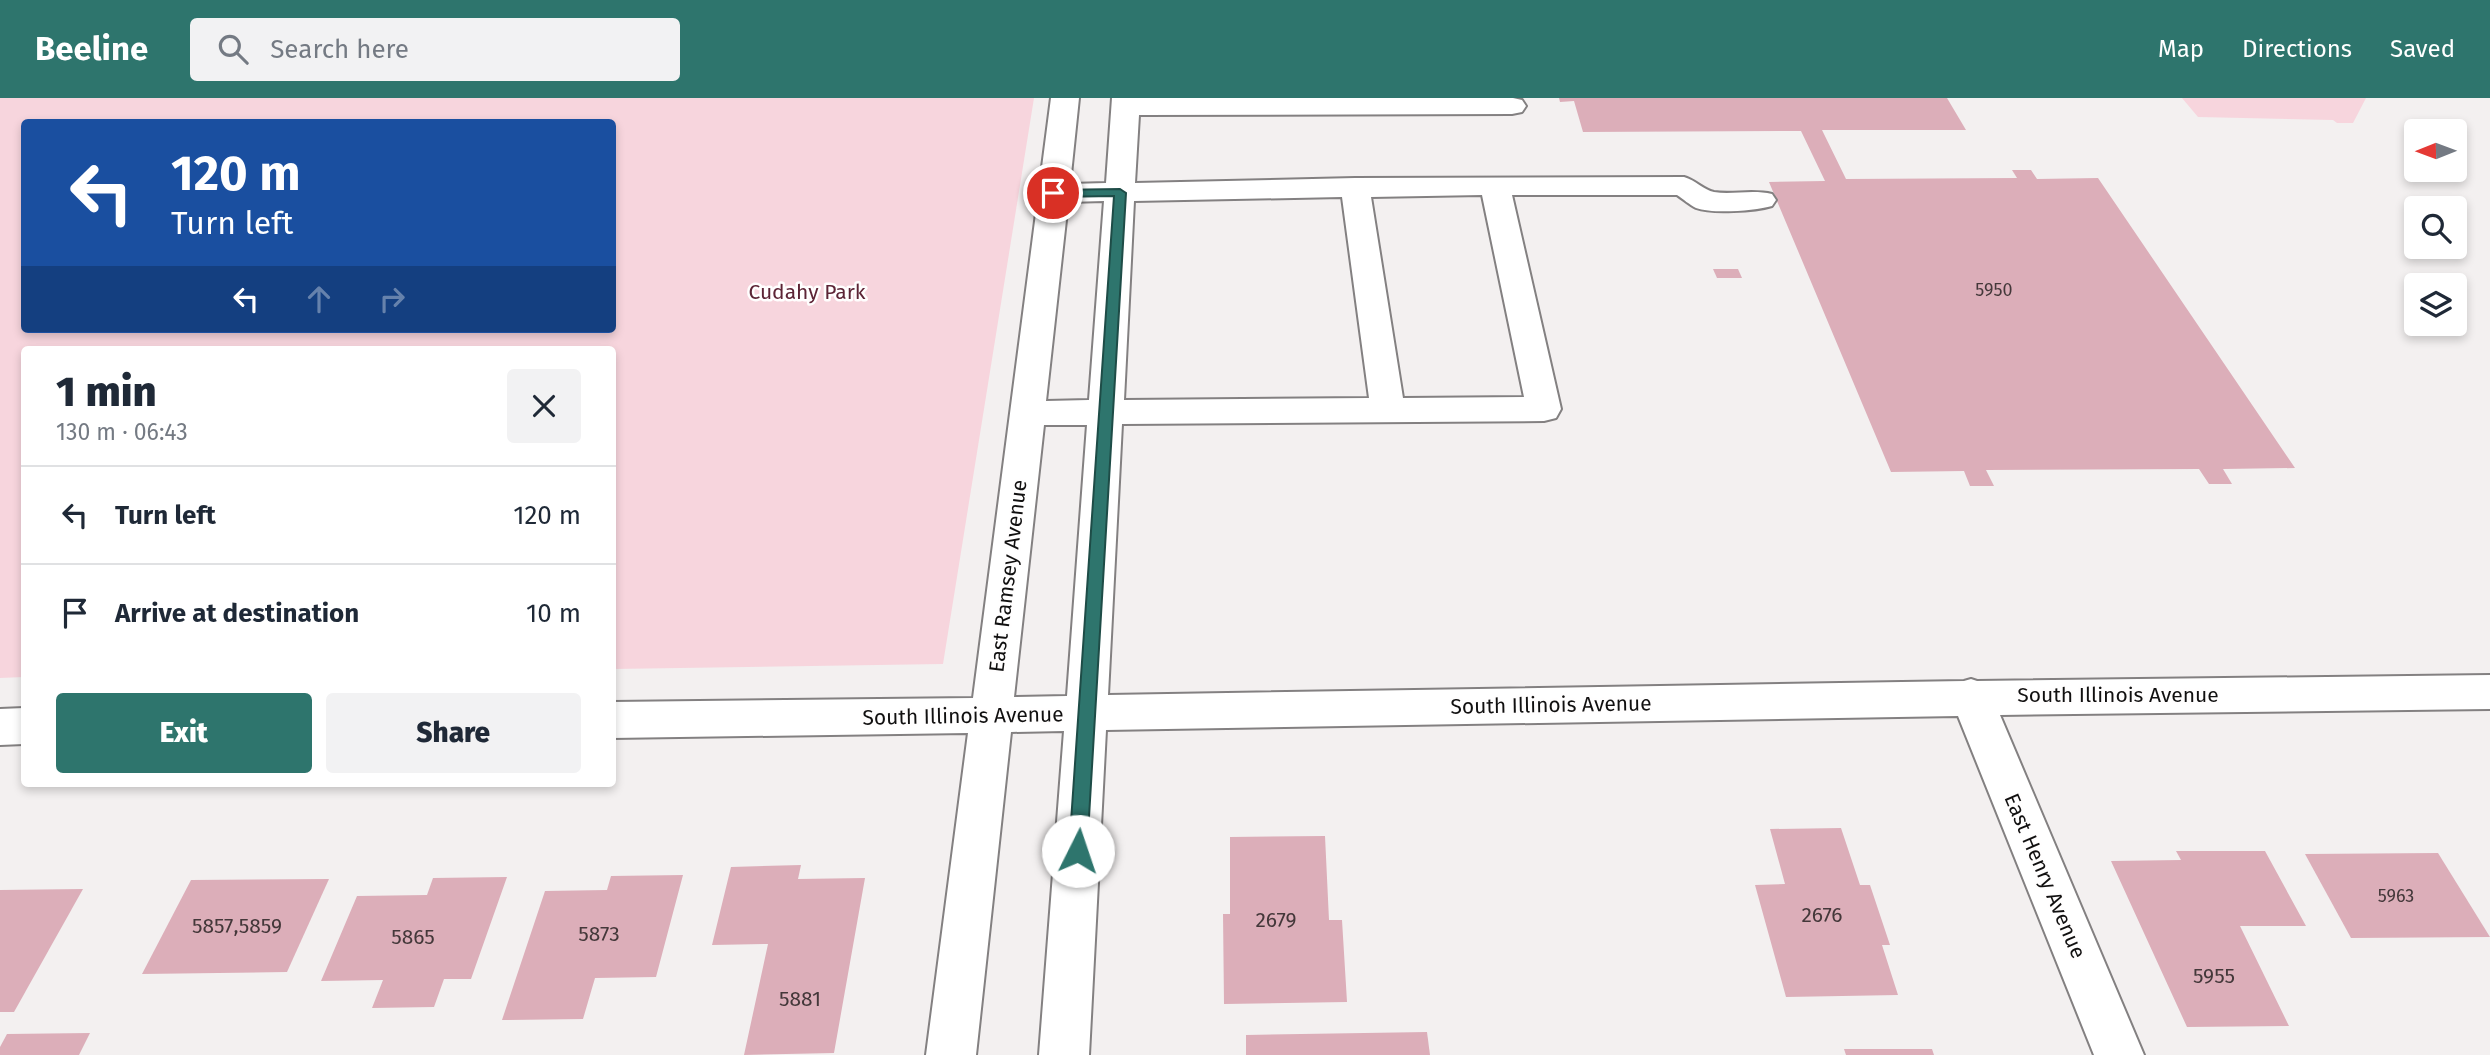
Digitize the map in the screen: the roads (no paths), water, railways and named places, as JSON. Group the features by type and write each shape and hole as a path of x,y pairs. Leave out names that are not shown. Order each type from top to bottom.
{"street":[{"name":"East Ramsey Avenue","path":"951,1055 1065,98"},
{"path":"1064,1055 1126,103 1512,106"},
{"path":"1027,413 1544,409 1495,186"},
{"path":"1053,193 1355,187 1684,186 1705,201 1761,200"},
{"path":"1355,187 1388,411"},
{"name":"South Illinois Avenue","path":"616,720 1087,715 1970,696 2490,692"},
{"name":"East Henry Avenue","path":"1970,696 2119,1055"},
{"path":"0,727 21,726"}],"park label":[{"name":"Cudahy Park","path":"807,292"}]}
